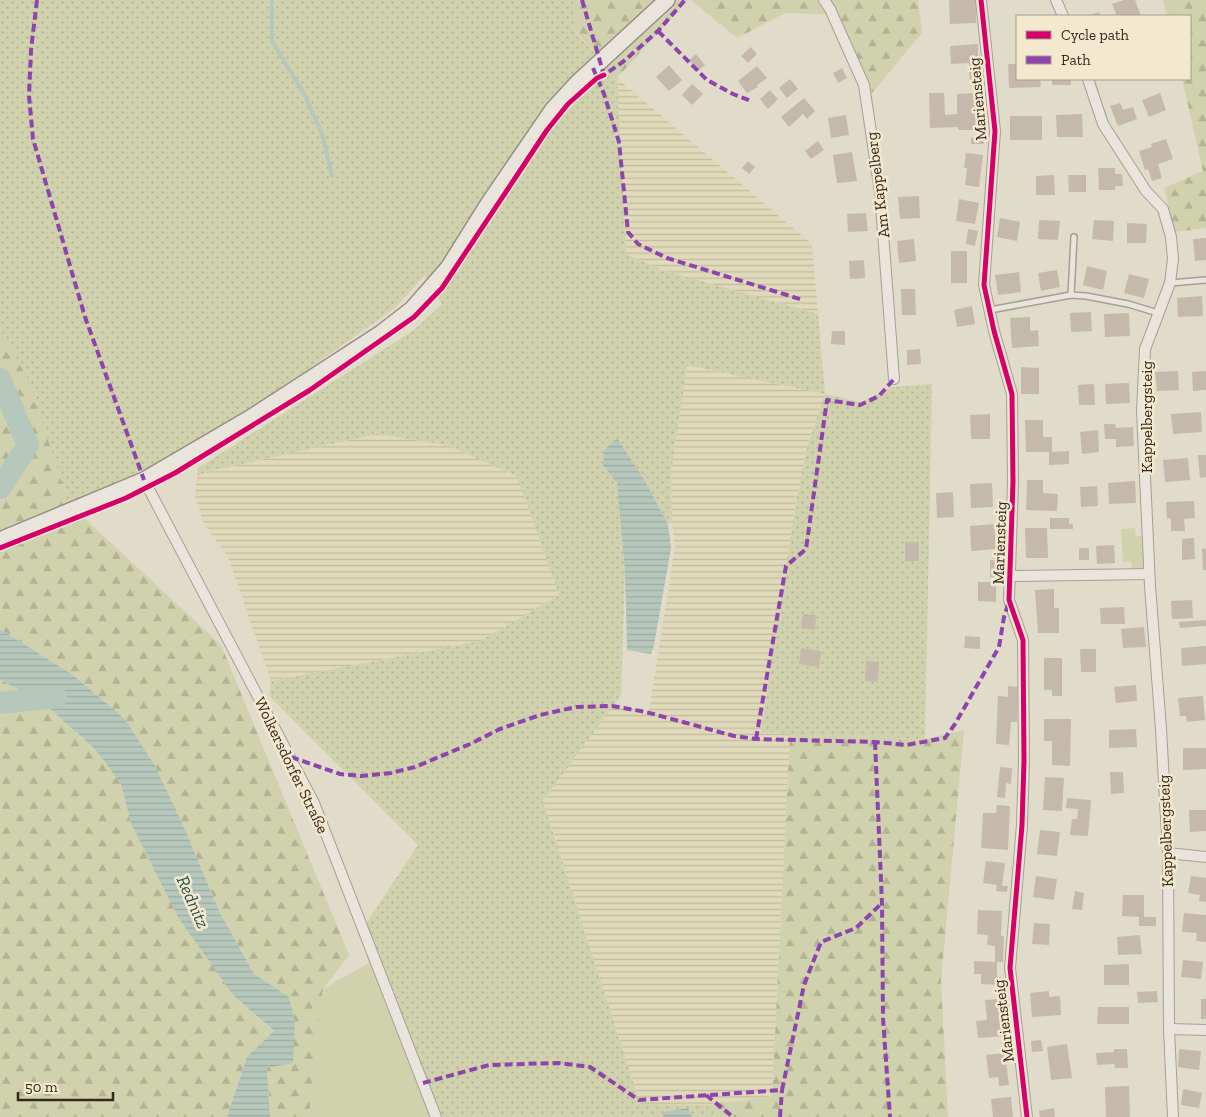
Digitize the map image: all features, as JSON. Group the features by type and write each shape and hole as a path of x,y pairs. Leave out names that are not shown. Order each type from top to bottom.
{"main road":[{"path":"0,540 144,480 258,412 381,334 412,309 448,268 553,109 578,82 667,0"}],"street":[{"name":"Am Kappelberg","path":"824,0 830,9 864,85 880,192 894,379"},
{"name":"Mariensteig","path":"981,0 995,131 984,285 1012,394 1013,482 1009,600 1023,640 1024,761 1022,825 1010,968 1027,1117"},
{"path":"1056,0 1064,15"},
{"name":"Kappelbergsteig","path":"1088,80 1103,124 1146,192 1163,209 1171,237 1173,259 1170,283 1145,349 1142,410 1149,574 1168,853 1168,1029 1173,1117"},
{"name":"Wolkersdorfer Straße","path":"144,480 314,803 436,1117"},
{"path":"1009,576 1149,574"},
{"path":"1168,853 1206,857"},
{"path":"1168,1029 1206,1030"}],"lane":[{"path":"1071,295 1074,238"},
{"path":"1170,283 1206,280"},
{"path":"989,310 1071,295 1128,304 1158,313"}],"shaded area":[{"path":"617,78 812,244 818,314 662,270 626,254"},
{"path":"686,365 825,394 806,451 793,521 761,732 790,733 772,1096 712,1105 640,1104 543,801 612,706 649,711 675,547 672,523 671,473"},
{"path":"377,434 447,445 517,476 559,595 480,641 271,681 228,557 204,524 195,496 197,476 206,472"}],"green space":[{"path":"0,0 573,0 575,32 617,78 626,254 662,270 818,314 825,394 687,365 671,473 672,523 668,524 645,481 617,438 604,450 603,467 617,482 625,572 621,695 543,801 640,1104 712,1105 714,1117 433,1117 369,963 362,930 418,845 269,696 271,681 480,641 559,595 517,476 447,445 377,434 206,472 197,476 198,468 414,330 442,304 425,275 395,308 263,401 187,450 69,504 29,381 0,328"},
{"path":"573,0 688,0 617,78 575,31"},
{"path":"691,0 918,0 922,33 872,93 839,15 785,13 737,38"},
{"path":"1163,0 1206,0 1206,228 1175,232 1164,188 1203,171 1182,80 1191,80 1191,15 1167,15"},
{"path":"0,328 29,381 69,504 221,645 349,955 323,989 309,1117 270,1117 267,1068 289,998 254,974 220,913 183,825 155,766 125,719 73,675 0,629"},
{"path":"932,384 925,739 761,732 793,521 806,451 825,394 861,402 892,387"},
{"path":"1135,528 1136,536 1144,536 1145,567 1132,570 1131,562 1123,562 1121,529"},
{"path":"0,679 46,705 96,750 121,784 131,823 233,995 274,1032 247,1057 227,1117 0,1117"},
{"path":"964,730 941,981 948,1117 714,1117 712,1105 772,1096 790,733 925,739"},
{"path":"369,963 433,1117 309,1117 323,989"}],"water":[{"path":"617,438 645,481 668,524 671,548 651,654 627,650 625,572 617,483 603,466 604,450"},
{"path":"0,629 73,675 125,719 155,766 183,825 220,913 254,974 289,997 295,1022 293,1063 267,1068 270,1117 227,1117 247,1057 274,1031 233,995 178,917 131,823 121,784 96,750 46,705 0,679"},
{"path":"688,1108 692,1117 663,1117 663,1112"}],"building":[{"path":"949,0 976,0 976,23 950,24"},
{"path":"1124,0 1135,0 1141,15 1117,15 1112,4"},
{"path":"978,44 978,62 982,62 983,85 970,86 969,63 951,64 950,46"},
{"path":"751,47 757,54 748,63 741,56"},
{"path":"696,54 705,65 698,71 689,60"},
{"path":"1008,64 1016,64 1016,80 1040,80 1041,87 1009,88"},
{"path":"669,65 682,80 669,91 656,77"},
{"path":"757,66 767,78 757,85 758,87 747,93 738,81"},
{"path":"842,68 847,78 838,83 833,73"},
{"path":"790,79 798,89 787,98 779,88"},
{"path":"1052,80 1071,80 1071,85 1052,85"},
{"path":"692,84 703,94 692,105 682,95"},
{"path":"770,90 778,99 768,109 760,99"},
{"path":"929,93 944,93 945,115 957,114 957,94 975,93 976,115 981,114 982,122 976,122 976,130 958,130 958,127 930,128"},
{"path":"1160,93 1166,110 1149,117 1142,100"},
{"path":"804,98 815,111 807,119 803,114 789,127 781,117"},
{"path":"1120,103 1123,110 1133,107 1137,119 1118,126 1110,106"},
{"path":"1082,114 1083,137 1057,137 1056,115"},
{"path":"846,115 849,135 831,138 828,118"},
{"path":"1010,116 1042,116 1042,140 1010,140"},
{"path":"983,137 984,144 971,144 971,138"},
{"path":"1166,139 1173,159 1158,164 1162,178 1152,181 1148,169 1145,170 1139,151 1152,147 1151,144"},
{"path":"818,141 824,150 811,159 805,151"},
{"path":"852,152 857,181 837,183 833,155"},
{"path":"966,153 983,155 979,187 965,185 967,168 964,168"},
{"path":"748,161 755,167 749,174 742,168"},
{"path":"1098,168 1115,168 1115,174 1122,174 1123,186 1115,186 1115,190 1099,190"},
{"path":"1054,175 1055,195 1036,195 1036,176"},
{"path":"1068,175 1086,175 1086,192 1069,192"},
{"path":"919,196 920,218 900,219 898,197"},
{"path":"959,199 979,203 975,224 956,221"},
{"path":"866,213 868,231 848,232 847,214"},
{"path":"1000,218 1020,222 1017,241 997,237"},
{"path":"1039,220 1060,221 1058,240 1038,239"},
{"path":"1094,220 1114,221 1113,241 1092,239"},
{"path":"1127,223 1147,224 1146,243 1127,243"},
{"path":"968,229 978,231 975,246 966,244"},
{"path":"1206,238 1206,260 1195,261 1193,239"},
{"path":"914,239 916,261 899,263 897,241"},
{"path":"951,251 967,251 967,283 951,283"},
{"path":"864,260 865,278 850,279 849,261"},
{"path":"1087,266 1107,271 1103,290 1083,285"},
{"path":"1057,270 1060,287 1041,291 1038,273"},
{"path":"1019,272 1021,292 998,295 995,275"},
{"path":"1129,274 1149,279 1144,298 1124,293"},
{"path":"901,289 915,289 916,315 902,315"},
{"path":"1202,296 1203,316 1178,317 1177,298"},
{"path":"972,306 975,324 957,327 954,310"},
{"path":"1091,312 1092,331 1071,332 1070,313"},
{"path":"1129,313 1130,336 1105,337 1104,314"},
{"path":"1030,317 1030,331 1038,330 1039,346 1012,348 1010,318"},
{"path":"832,331 845,331 845,345 831,344"},
{"path":"920,349 921,364 907,365 907,350"},
{"path":"1021,367 1039,368 1039,394 1021,394"},
{"path":"1178,371 1179,390 1157,391 1155,372"},
{"path":"1206,371 1206,390 1193,391 1192,372"},
{"path":"1129,383 1130,403 1106,404 1105,384"},
{"path":"1094,384 1095,405 1079,405 1078,385"},
{"path":"1201,412 1202,432 1173,434 1171,414"},
{"path":"990,414 990,439 971,439 970,415"},
{"path":"1025,420 1043,420 1043,437 1052,437 1052,452 1069,451 1069,464 1049,465 1049,452 1026,452"},
{"path":"1104,424 1115,424 1116,428 1133,427 1134,446 1116,447 1116,439 1105,439"},
{"path":"1098,430 1099,452 1082,454 1080,432"},
{"path":"1198,455 1206,455 1206,477 1200,478"},
{"path":"1188,458 1190,480 1165,482 1163,460"},
{"path":"1027,480 1043,480 1043,493 1058,494 1057,511 1026,510"},
{"path":"1135,481 1136,503 1109,504 1108,483"},
{"path":"992,483 993,507 971,508 970,484"},
{"path":"1097,486 1098,506 1081,507 1080,487"},
{"path":"953,492 954,517 937,518 936,493"},
{"path":"1194,501 1195,518 1184,519 1185,531 1171,531 1171,518 1167,519 1166,502"},
{"path":"1050,518 1069,518 1069,524 1073,524 1073,529 1050,529"},
{"path":"994,524 996,549 971,551 970,526"},
{"path":"1025,528 1047,528 1048,558 1026,558"},
{"path":"1194,538 1195,559 1182,560 1182,539"},
{"path":"905,542 919,542 919,561 905,561"},
{"path":"1114,545 1115,563 1097,564 1096,546"},
{"path":"1079,548 1089,548 1089,560 1079,560"},
{"path":"1206,548 1206,570 1203,570 1202,549"},
{"path":"990,560 1003,561 1002,577 990,577"},
{"path":"978,582 996,582 996,602 978,601"},
{"path":"1054,589 1054,608 1059,608 1059,633 1038,633 1035,590"},
{"path":"1192,600 1193,618 1172,619 1171,601"},
{"path":"1124,607 1125,624 1101,624 1100,608"},
{"path":"803,614 816,615 815,630 801,628"},
{"path":"1206,620 1206,626 1180,628 1179,622"},
{"path":"1144,627 1146,647 1123,648 1121,629"},
{"path":"965,636 980,637 980,649 964,648"},
{"path":"1206,646 1206,664 1182,666 1181,648"},
{"path":"801,648 821,651 819,667 799,664"},
{"path":"1080,649 1096,649 1096,672 1081,672"},
{"path":"1044,658 1062,658 1062,696 1052,696 1052,690 1044,690"},
{"path":"866,661 879,662 878,682 865,681"},
{"path":"1136,685 1137,701 1116,703 1114,687"},
{"path":"1008,686 1018,687 1017,722 1011,722 1009,745 996,744 998,696 1008,697"},
{"path":"1203,696 1205,720 1187,722 1186,716 1180,716 1178,698"},
{"path":"1044,719 1071,719 1070,766 1052,765 1052,741 1044,741"},
{"path":"1136,729 1137,747 1109,748 1109,730"},
{"path":"1183,748 1206,748 1206,769 1183,770"},
{"path":"1000,767 1012,768 1011,784 1006,783 1005,798 997,797"},
{"path":"1110,772 1123,772 1124,793 1111,794"},
{"path":"1045,777 1064,778 1062,811 1043,810"},
{"path":"1067,798 1091,800 1088,836 1070,835 1072,819 1077,819 1078,809 1066,808"},
{"path":"997,805 1010,806 1008,850 981,848 983,813 996,813"},
{"path":"1189,810 1206,810 1206,831 1190,832"},
{"path":"1040,830 1060,832 1057,856 1037,854"},
{"path":"986,861 1005,863 1002,886 1008,886 1007,892 996,891 997,885 983,883"},
{"path":"1036,876 1057,879 1054,900 1033,897"},
{"path":"1191,876 1206,878 1206,902 1199,901 1200,895 1188,893"},
{"path":"1075,891 1084,893 1082,910 1072,909"},
{"path":"1123,895 1144,895 1144,917 1156,917 1156,926 1139,926 1139,917 1122,916"},
{"path":"978,910 1002,911 1001,936 1004,936 1003,962 997,962 997,977 1001,977 1001,985 981,984 981,974 974,974 974,961 995,962 995,946 987,945 988,935 977,934"},
{"path":"1184,913 1206,915 1206,942 1196,941 1197,933 1182,932"},
{"path":"1034,923 1050,924 1049,945 1032,944"},
{"path":"1140,935 1142,954 1118,955 1117,937"},
{"path":"1183,960 1203,962 1201,979 1181,977"},
{"path":"1129,964 1129,985 1104,985 1104,965"},
{"path":"1049,991 1049,997 1060,996 1061,1015 1032,1017 1030,993"},
{"path":"1157,991 1158,1002 1138,1003 1137,992"},
{"path":"1002,999 1005,1036 978,1038 976,1021 987,1020 985,1000"},
{"path":"1201,999 1206,999 1206,1019 1201,1019"},
{"path":"1098,1007 1129,1007 1129,1024 1097,1024"},
{"path":"1041,1040 1043,1051 1032,1052 1031,1041"},
{"path":"1067,1044 1072,1078 1051,1080 1047,1047"},
{"path":"1114,1049 1127,1049 1128,1068 1115,1068 1114,1064 1097,1065 1096,1053 1114,1052"},
{"path":"1179,1049 1201,1051 1199,1070 1178,1067"},
{"path":"1005,1053 1009,1085 999,1086 998,1077 989,1078 986,1055"},
{"path":"1129,1086 1130,1117 1106,1117 1105,1087"},
{"path":"1183,1089 1202,1093 1199,1108 1181,1105"},
{"path":"1011,1097 1013,1117 993,1117 991,1099"},
{"path":"1054,1108 1055,1117 1040,1117 1039,1111"}],"waterway":[{"path":"272,0 272,41 304,94 322,134 332,176"},
{"name":"Rednitz","path":"0,379 28,445 0,488"},
{"name":"Rednitz","path":"0,703 56,697"}],"marked path":[{"path":"37,0 31,50 29,96 33,139 85,317 144,480"},
{"path":"582,0 604,75 624,61 658,31 685,0"},
{"path":"658,31 707,80 751,101"},
{"path":"593,68 604,94 619,142 628,232 638,244 667,258 803,300"},
{"path":"756,739 786,566 806,549 827,400 860,405 879,396 894,379"},
{"path":"291,757 340,774 361,776 391,773 415,767 500,729 540,715 576,707 612,706 646,712 734,736 756,739 875,742 906,745 945,738 999,647 1009,601"},
{"path":"875,742 882,903 883,1018 890,1117"},
{"path":"423,1083 489,1065 558,1063 590,1067 639,1100 782,1090 804,985 821,942 856,928 882,903"},
{"path":"780,1117 782,1090"},
{"path":"706,1095 733,1117"}],"cycle path":[{"path":"981,0 995,131 984,285 994,331 1012,394 1013,482 1009,600 1023,640 1024,761 1022,825 1010,968 1027,1117"},
{"path":"0,548 126,498 175,473 310,390 414,317 442,288 547,130 568,104 597,78 604,75"}]}
